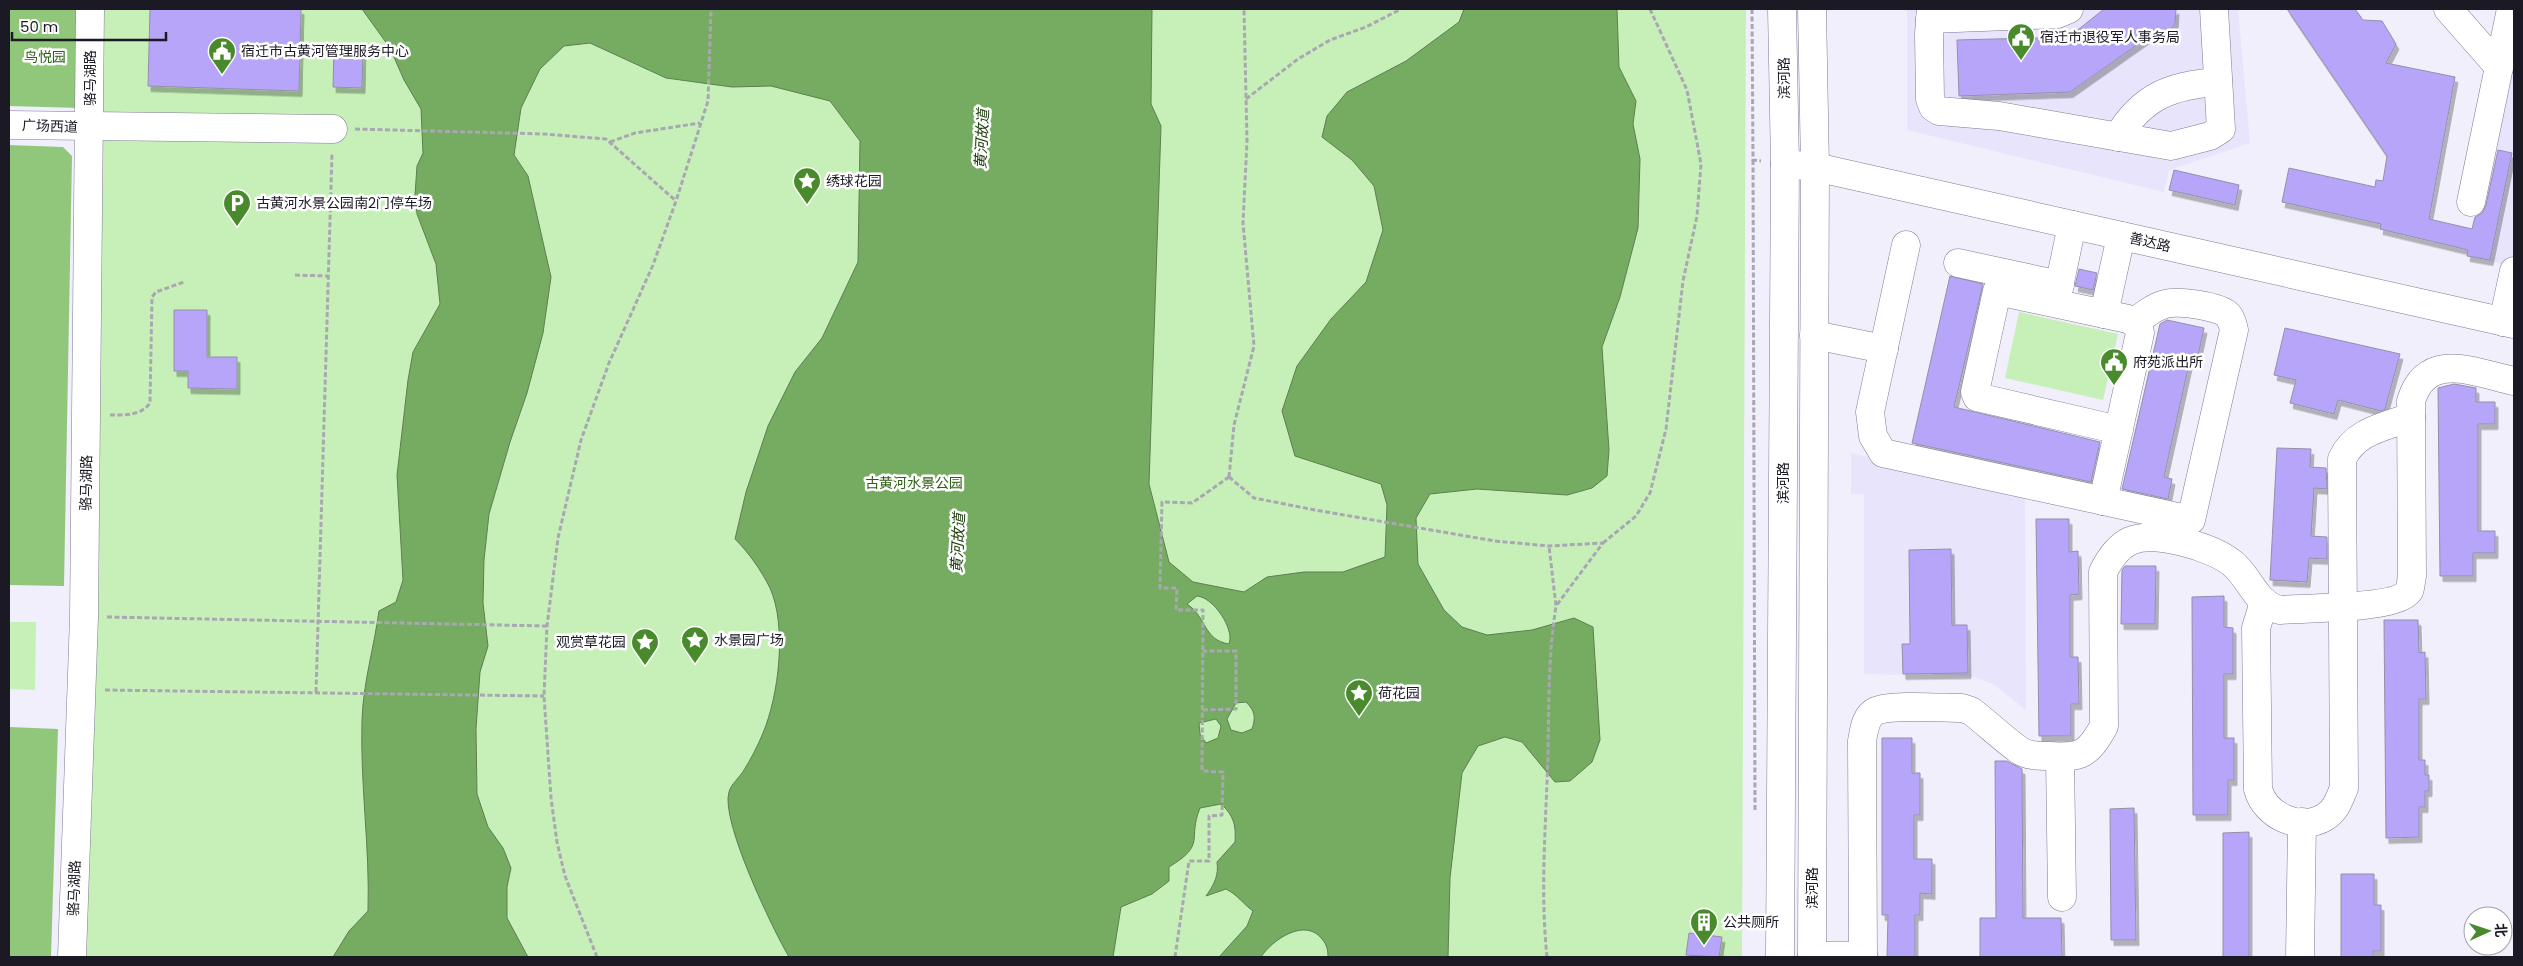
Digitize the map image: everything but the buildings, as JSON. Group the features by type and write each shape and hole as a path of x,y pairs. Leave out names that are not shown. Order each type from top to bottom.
{"main road":[{"name":"骆马湖路","path":"72,957 84,617 90,9"},
{"name":"滨河路","path":"1780,957 1785,164 1782,9"},
{"name":"滨河路","path":"1812,9 1814,167 1812,957"},
{"path":"2069,9 2057,14 1931,14 1930,99 1933,107 1939,111 1999,116 2170,146 2210,136 2221,129 2214,9"},
{"path":"2448,9 2499,67"},
{"path":"2471,202 2511,9"},
{"path":"2118,137 2129,119 2160,94 2196,83 2218,82"},
{"name":"广场西道","path":"9,125 333,129"},
{"name":"善达路","path":"1785,164 1814,167 2509,323"},
{"path":"2058,294 2072,224"},
{"path":"2104,314 2121,236"},
{"path":"1906,246 1870,412 1873,436 1883,452 2190,520 2234,330 2228,315 2223,312 2187,302 2162,304 2135,322"},
{"path":"1958,263 2058,294 2104,314 2135,322 2139,326 2140,333 2103,501"},
{"path":"2509,323 2514,270"},
{"path":"2058,294 1997,291 1975,392 1977,397 2119,430"},
{"path":"1814,335 1884,349"},
{"path":"1812,957 1863,956 1862,742 1869,717 1876,711 1889,708 1962,708 1970,711 2020,751 2032,756 2074,758 2084,753 2094,744 2104,726 2103,572 2108,561 2119,550 2130,541 2145,537 2191,544 2213,551 2233,563 2271,608 2280,610 2392,601 2409,591 2412,576 2411,401 2414,390 2419,382 2436,370 2462,369 2514,382"},
{"path":"2264,602 2256,628 2258,789 2260,798 2276,815 2286,820 2302,822 2323,818 2337,805 2344,788 2342,459 2348,447 2362,434 2411,417"},
{"path":"2060,757 2062,897"},
{"path":"2300,957 2302,822"}],"path":[{"path":"596,957 565,876 557,842 551,798 544,696 547,626 558,538 581,440 609,363 653,265 708,101 710,9"},
{"path":"1175,957 1189,861 1209,861 1210,816 1222,815 1222,772 1202,771 1204,610 1176,610 1177,588 1160,588 1162,502 1192,503 1229,477 1234,425 1254,346 1243,223 1247,141 1244,9"},
{"path":"1246,99 1298,59 1330,40 1366,28 1401,9"},
{"path":"1556,606 1603,543 1636,516 1650,493 1666,429 1684,281 1697,216 1701,164 1687,90 1650,9"},
{"path":"1752,9 1755,818"},
{"path":"610,142 635,133 701,123"},
{"path":"316,692 333,129 544,134 606,139 676,201"},
{"path":"1753,160 1785,164"},
{"path":"295,275 328,276"},
{"path":"87,415 127,415 148,406 151,398 152,297 156,292 184,282"},
{"path":"1229,477 1254,498 1315,510 1495,541 1549,546 1603,543"},
{"path":"1547,957 1544,922 1544,815 1548,757 1550,647 1556,606 1549,546"},
{"path":"84,617 547,626"},
{"path":"1202,710 1236,709 1236,651 1203,651"},
{"path":"82,690 544,696"}],"shaded area":[{"path":"1907,9 2238,9 2250,143 2169,170 2164,192 1907,130"},
{"path":"2514,26 2514,267 2466,256"},
{"path":"1851,453 2025,494 2026,710 1993,684 1971,676 1864,674 1864,494 1851,494"}],"green space":[{"name":"鸟悦园","path":"9,9 80,9 80,108 9,106"},
{"name":"古黄河水景公园","path":"103,9 1746,9 1742,957 82,957"},
{"path":"9,145 63,147 72,156 64,586 9,585"},
{"path":"2019,312 2118,334 2103,400 2005,378"},
{"path":"9,622 36,622 35,690 9,689"},
{"path":"9,727 58,729 51,957 9,957"}],"water":[{"name":"黄河故道","path":"362,9 1152,9 1151,104 1161,126 1149,484 1169,562 1193,582 1244,592 1267,577 1304,572 1343,572 1385,557 1387,505 1381,484 1295,456 1282,411 1297,366 1331,319 1366,282 1383,230 1374,186 1352,160 1322,137 1327,116 1347,92 1406,61 1459,22 1464,9 1617,9 1619,67 1636,101 1633,124 1640,159 1638,228 1620,297 1602,347 1609,450 1607,476 1592,488 1567,495 1477,489 1430,494 1416,518 1418,564 1444,610 1462,627 1487,635 1532,630 1574,618 1593,627 1600,740 1592,762 1570,781 1555,782 1522,742 1505,737 1478,746 1462,773 1450,878 1448,957 1328,957 1327,948 1322,939 1315,933 1307,930 1289,933 1266,950 1261,957 1219,957 1247,926 1253,911 1226,889 1206,896 1215,880 1217,862 1235,842 1233,821 1221,804 1200,808 1196,819 1192,847 1188,853 1169,867 1169,881 1152,894 1121,907 1113,957 789,957 750,875 732,826 728,806 730,789 752,757 769,717 779,660 778,621 770,588 754,562 735,539 746,492 768,426 795,372 822,338 858,262 860,141 830,101 771,86 732,87 666,78 590,43 564,46 540,69 521,108 514,155 528,176 551,277 543,333 527,393 510,442 489,514 484,560 483,603 488,646 480,672 476,729 477,794 488,827 503,848 511,868 507,887 507,918 528,957 333,957 349,931 368,911 368,863 362,768 364,693 379,611 396,602 403,580 397,475 413,352 440,304 436,264 417,214 415,195 417,166 423,153 421,109 404,80 390,48","holes":["1197,596 1210,602 1226,622 1229,630 1229,644 1214,638 1198,615 1187,604","1246,702 1254,714 1252,729 1242,733 1231,730 1227,719 1236,703","1216,719 1221,726 1218,738 1206,743 1200,734 1199,723"]}],"place":[{"name":"宿迁市退役军人事务局","path":"2021,61"},
{"name":"宿迁市古黄河管理服务中心","path":"222,75"},
{"name":"绣球花园","path":"807,205"},
{"name":"古黄河水景公园南2门停车场","path":"237,227"},
{"name":"府苑派出所","path":"2114,386"},
{"name":"水景园广场","path":"695,664"},
{"name":"观赏草花园","path":"645,666"},
{"name":"荷花园","path":"1359,717"},
{"name":"公共厕所","path":"1704,946"}]}
